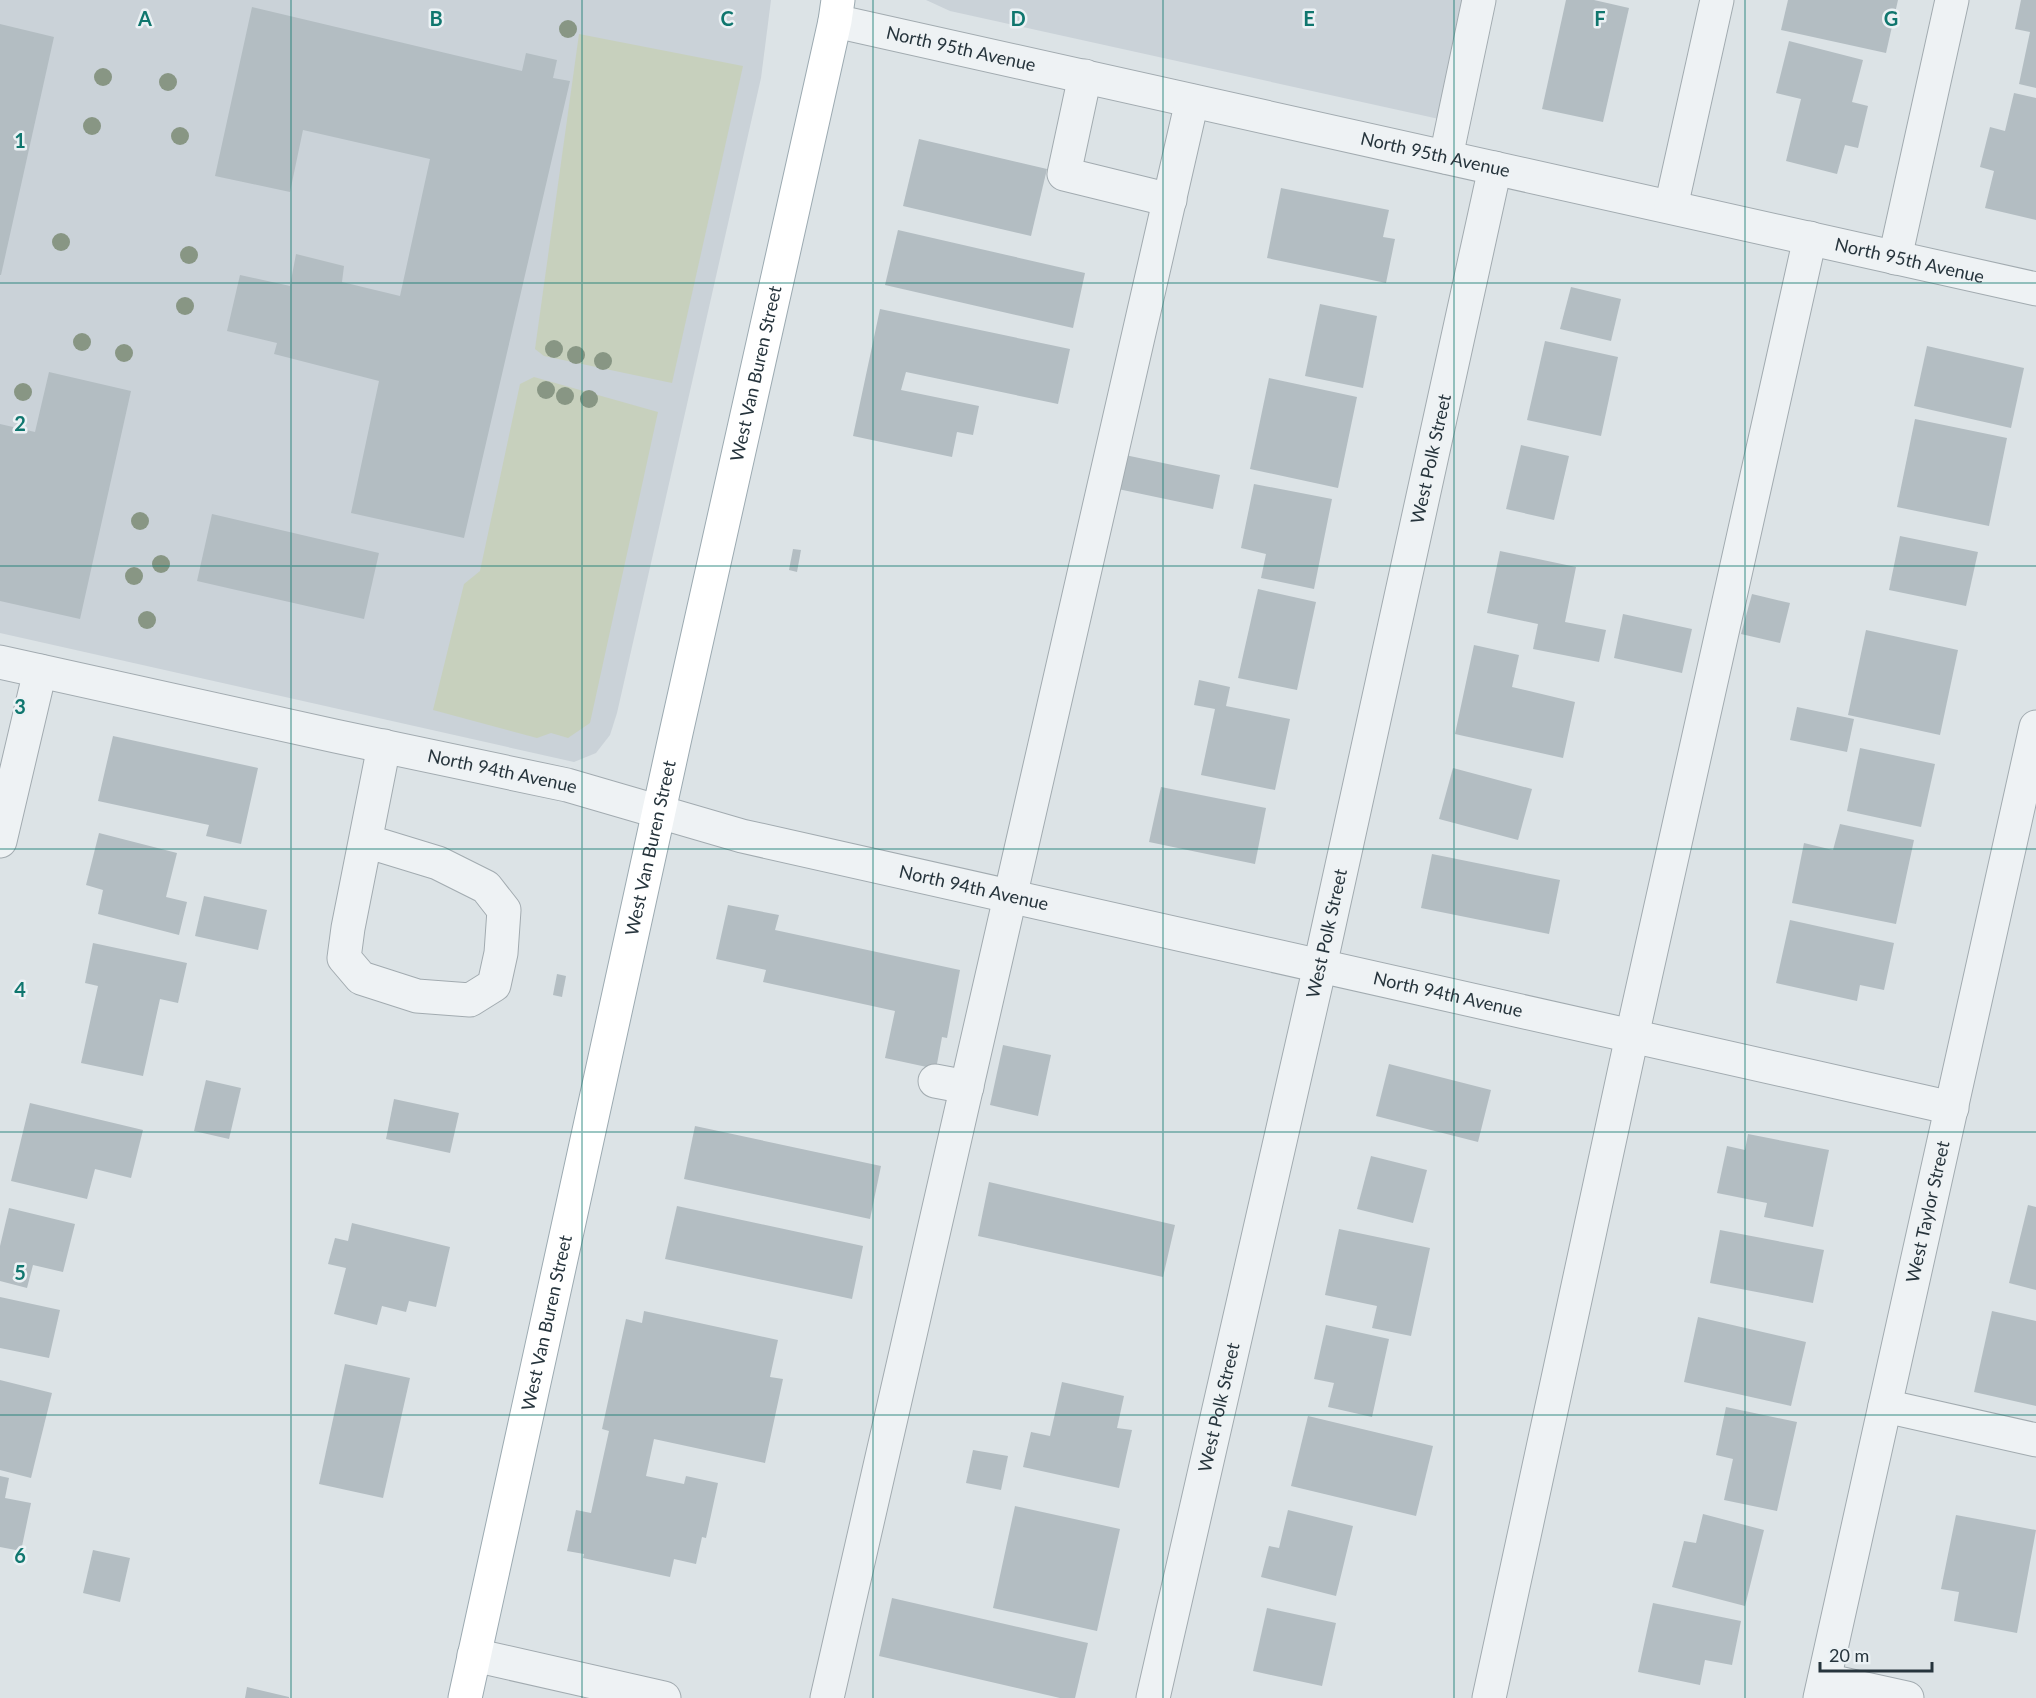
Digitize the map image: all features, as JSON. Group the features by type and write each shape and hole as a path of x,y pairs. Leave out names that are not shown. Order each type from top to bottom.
{"main road":[{"name":"West Van Buren Street","path":"465,1698 837,11"}],"street":[{"path":"1446,157 1479,0"},
{"path":"1671,207 1717,0"},
{"path":"1894,258 1952,0"},
{"name":"North 95th Avenue","path":"837,11 1084,76 2036,289"},
{"path":"1084,76 1064,174 1170,200"},
{"path":"827,1698 1192,101"},
{"name":"West Polk Street","path":"1153,1698 1320,966 1495,168"},
{"path":"1489,1698 1632,1036 1809,238"},
{"name":"North 94th Avenue","path":"0,662 567,785 742,836 1952,1108"},
{"path":"0,841 39,671"},
{"name":"West Taylor Street","path":"1823,1689 2036,727"},
{"path":"366,841 438,863 486,887 504,910 501,952 494,985 470,1000 417,996 361,978 344,958 348,928 384,746"},
{"path":"935,1081 967,1086"},
{"path":"1885,1406 2036,1440"},
{"path":"474,1655 664,1698"},
{"path":"1823,1689 1906,1698"}],"shaded area":[{"path":"0,0 771,0 761,78 617,713 610,735 596,753 574,762 0,633"},
{"path":"926,0 1464,0 1439,119 950,11"}],"green space":[{"path":"579,34 743,66 672,383 544,356 535,349"},
{"path":"534,377 658,412 590,723 568,738 551,733 537,738 433,710 464,584 480,571 520,384"}],"building":[{"path":"1566,0 1594,0 1629,8 1603,122 1542,109"},
{"path":"1788,0 1898,0 1886,53 1781,30"},
{"path":"2021,0 2036,0 2036,88 2019,84 2030,32 2015,29"},
{"path":"252,7 522,71 526,53 557,60 553,78 570,81 464,538 351,513 379,381 274,354 277,343 227,331 240,275 290,286 296,254 344,266 342,282 400,296 430,159 303,130 290,192 215,176"},
{"path":"0,24 54,37 1,275 0,275"},
{"path":"1789,41 1863,60 1852,102 1868,106 1858,148 1845,145 1837,174 1786,161 1801,99 1776,93"},
{"path":"2014,93 2036,98 2036,220 1985,208 1994,171 1980,167 1990,127 2005,131"},
{"path":"919,139 1047,169 1031,236 903,206"},
{"path":"1281,188 1389,210 1383,237 1395,239 1386,283 1267,258"},
{"path":"898,230 1085,273 1073,328 885,285"},
{"path":"1571,287 1621,299 1611,341 1560,329"},
{"path":"1320,304 1377,316 1363,388 1305,376"},
{"path":"880,309 1070,349 1058,404 906,372 901,390 979,406 973,435 957,432 952,457 853,436"},
{"path":"1545,341 1618,357 1601,436 1527,420"},
{"path":"1927,346 2024,368 2011,428 1914,406"},
{"path":"49,372 131,391 80,619 0,601 0,424 35,432"},
{"path":"1269,378 1357,397 1338,488 1250,469"},
{"path":"1915,419 2007,438 1989,526 1897,507"},
{"path":"1521,445 1569,456 1554,520 1506,509"},
{"path":"1125,455 1220,475 1213,509 1118,489"},
{"path":"1254,484 1332,499 1314,589 1261,578 1266,554 1241,548"},
{"path":"212,514 379,553 364,619 197,581"},
{"path":"1900,536 1978,552 1966,606 1889,590"},
{"path":"793,549 801,550 797,572 789,570"},
{"path":"1500,551 1576,567 1565,622 1606,630 1599,662 1533,649 1538,624 1487,613"},
{"path":"1258,589 1316,602 1297,690 1238,678"},
{"path":"1752,594 1790,603 1780,643 1741,634"},
{"path":"1623,614 1692,629 1682,673 1614,658"},
{"path":"1866,630 1958,650 1940,735 1848,715"},
{"path":"1474,645 1519,655 1512,687 1575,702 1563,758 1455,734"},
{"path":"1199,680 1230,687 1226,706 1290,719 1275,790 1201,775 1215,709 1194,705"},
{"path":"1797,707 1854,719 1847,752 1790,740"},
{"path":"113,736 258,768 241,844 206,836 209,825 98,801"},
{"path":"1860,748 1935,764 1921,827 1847,811"},
{"path":"1453,768 1532,789 1518,840 1439,819"},
{"path":"1161,787 1266,808 1255,864 1149,842"},
{"path":"1840,824 1914,840 1896,924 1792,903 1804,843 1833,850"},
{"path":"99,833 177,853 166,897 187,902 179,935 98,914 103,890 86,885"},
{"path":"1432,854 1560,880 1549,934 1421,908"},
{"path":"204,896 267,910 258,950 195,936"},
{"path":"728,905 779,915 775,930 960,970 947,1038 942,1037 936,1069 885,1058 895,1011 763,982 766,970 716,959"},
{"path":"1790,920 1894,943 1884,990 1860,985 1857,1001 1776,983"},
{"path":"93,943 187,963 178,1003 160,999 143,1076 81,1063 98,986 85,983"},
{"path":"557,974 566,976 562,997 553,995"},
{"path":"1003,1045 1051,1055 1038,1116 990,1105"},
{"path":"1389,1064 1491,1090 1478,1142 1376,1116"},
{"path":"206,1080 241,1088 229,1139 194,1131"},
{"path":"394,1099 459,1113 450,1153 386,1139"},
{"path":"30,1103 143,1130 131,1178 95,1169 87,1199 11,1181"},
{"path":"695,1126 881,1166 870,1219 684,1179"},
{"path":"1748,1134 1829,1150 1813,1227 1764,1217 1767,1203 1717,1193 1727,1146 1745,1150"},
{"path":"1371,1156 1427,1170 1413,1223 1357,1209"},
{"path":"989,1182 1175,1225 1163,1277 978,1236"},
{"path":"2028,1205 2036,1207 2036,1290 2009,1283"},
{"path":"677,1206 863,1246 852,1299 665,1259"},
{"path":"9,1208 75,1224 63,1272 33,1265 27,1288 0,1281 0,1246"},
{"path":"352,1223 450,1247 436,1307 409,1301 406,1312 382,1306 377,1325 334,1314 346,1268 328,1264 335,1238 348,1241"},
{"path":"1339,1229 1430,1248 1411,1336 1372,1328 1377,1306 1325,1295"},
{"path":"1720,1230 1824,1250 1813,1303 1710,1283"},
{"path":"0,1297 60,1310 49,1358 0,1348"},
{"path":"644,1311 778,1340 770,1377 783,1379 765,1463 654,1439 646,1476 684,1484 686,1476 718,1483 706,1538 702,1537 696,1564 674,1559 670,1577 583,1558 584,1554 567,1551 576,1510 591,1513 609,1431 602,1429 626,1319 642,1323"},
{"path":"1992,1311 2036,1321 2036,1406 1974,1392"},
{"path":"1698,1317 1806,1342 1791,1406 1684,1382"},
{"path":"1326,1325 1389,1339 1372,1417 1328,1407 1334,1383 1314,1379"},
{"path":"345,1364 410,1378 383,1498 319,1484"},
{"path":"0,1380 52,1393 31,1478 0,1470"},
{"path":"1062,1382 1124,1396 1117,1428 1132,1430 1119,1488 1023,1467 1031,1432 1050,1436"},
{"path":"1726,1407 1797,1422 1777,1511 1724,1500 1733,1459 1716,1455"},
{"path":"1308,1416 1433,1446 1416,1516 1291,1486"},
{"path":"973,1450 1008,1456 1001,1490 966,1483"},
{"path":"0,1476 9,1478 5,1498 31,1503 21,1551 0,1547"},
{"path":"1015,1506 1120,1529 1097,1631 993,1608"},
{"path":"1288,1510 1353,1526 1336,1596 1261,1577 1269,1546 1279,1548"},
{"path":"1703,1514 1764,1530 1745,1606 1672,1587 1684,1541 1696,1543"},
{"path":"1956,1515 2036,1530 2017,1633 1954,1621 1959,1592 1941,1589"},
{"path":"93,1550 130,1558 120,1602 83,1593"},
{"path":"892,1598 1088,1643 1075,1698 1060,1698 879,1656"},
{"path":"1653,1603 1741,1621 1732,1665 1705,1660 1700,1685 1638,1672"},
{"path":"1267,1608 1336,1623 1322,1686 1253,1671"},
{"path":"247,1687 289,1697 289,1698 245,1698"}]}
